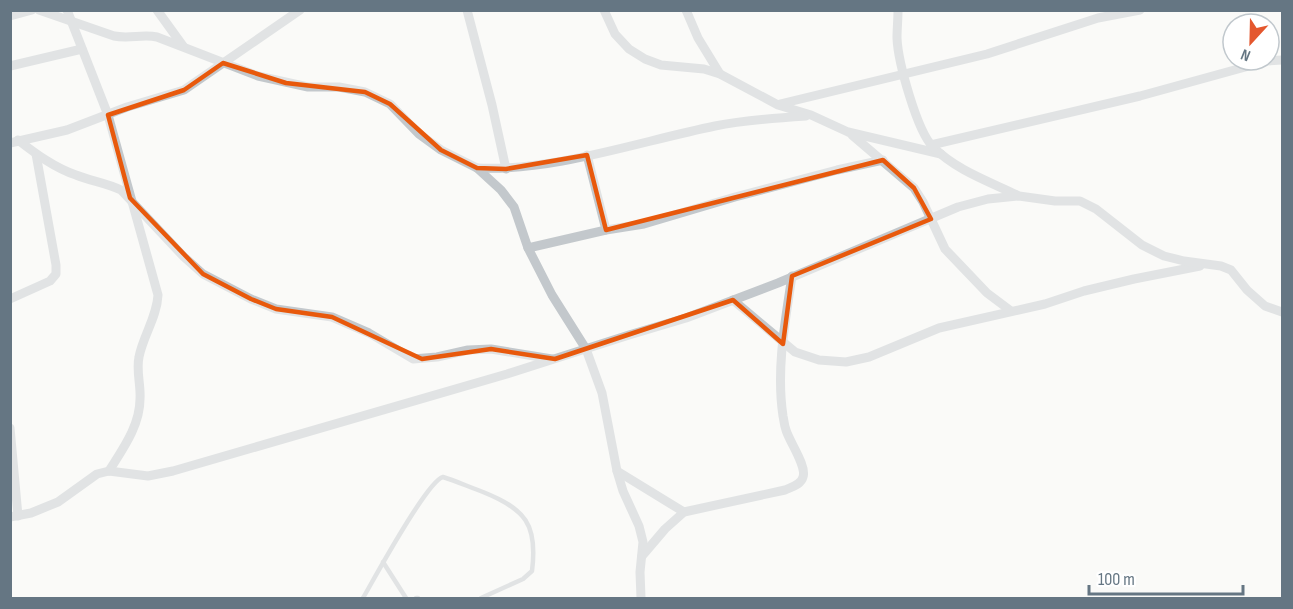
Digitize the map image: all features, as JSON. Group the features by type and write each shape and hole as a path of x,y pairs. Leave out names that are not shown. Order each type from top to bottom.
{"street":[{"path":"10,16 32,10"},
{"path":"39,10 69,15 122,38 144,35 157,37 258,76 308,87 339,87 365,93 390,104 419,134 441,150 477,168 501,190 514,207 528,248 552,295 585,349 602,393 622,491 639,526 643,542 640,572 641,598"},
{"path":"157,10 185,48"},
{"path":"14,142 68,130 184,90 300,10"},
{"path":"466,10 492,105 506,169"},
{"path":"604,10 615,34 629,49 645,59 661,65 704,69 720,74 778,105 848,132 941,154"},
{"path":"686,10 698,38 720,74"},
{"path":"898,10 897,39 904,74 921,128 931,145 972,174 1019,196"},
{"path":"778,105 987,54 1097,14 1140,10"},
{"path":"69,15 108,115 158,296 158,304 138,359 141,402 134,426 109,471"},
{"path":"10,66 82,49"},
{"path":"931,145 1140,96 1268,61 1282,60"},
{"path":"477,168 506,169 587,155 717,126 765,118 811,116"},
{"path":"848,132 914,188 945,249 987,293 1011,311"},
{"path":"14,142 76,176 110,185 130,198 184,257 203,274 251,299 276,309 332,317 369,333 413,358 490,349 555,359"},
{"path":"10,299 50,281 56,274 36,154"},
{"path":"587,155 606,230"},
{"path":"528,248 606,230 644,224 747,194 883,160"},
{"path":"10,428 14,517 58,502 97,474 109,471 139,476 173,471 555,359 686,318 958,207 988,199 1019,196 1055,201 1080,201 1096,209 1142,245 1164,256 1231,270 1247,290 1265,306 1282,312"},
{"path":"733,300 795,352 819,360 846,362 869,357 939,328 1134,279 1209,264"},
{"path":"642,556 665,529 684,512 785,490 799,483 804,477 803,468 785,429 781,403 780,379 783,344 792,276"},
{"path":"617,471 684,512"}],"lane":[{"path":"363,598 383,562 439,478 447,478 504,501 515,508 524,517 532,538 532,572 523,579 481,598"},
{"path":"383,562 406,598"}],"highlighted area":[{"path":"223,63 286,83 365,92 390,104 441,150 477,168 506,169 587,155 606,230 883,160 914,188 931,219 792,276 783,344 733,300 555,359 491,349 422,359 332,317 276,309 203,274 130,198 108,115 184,90"}]}
